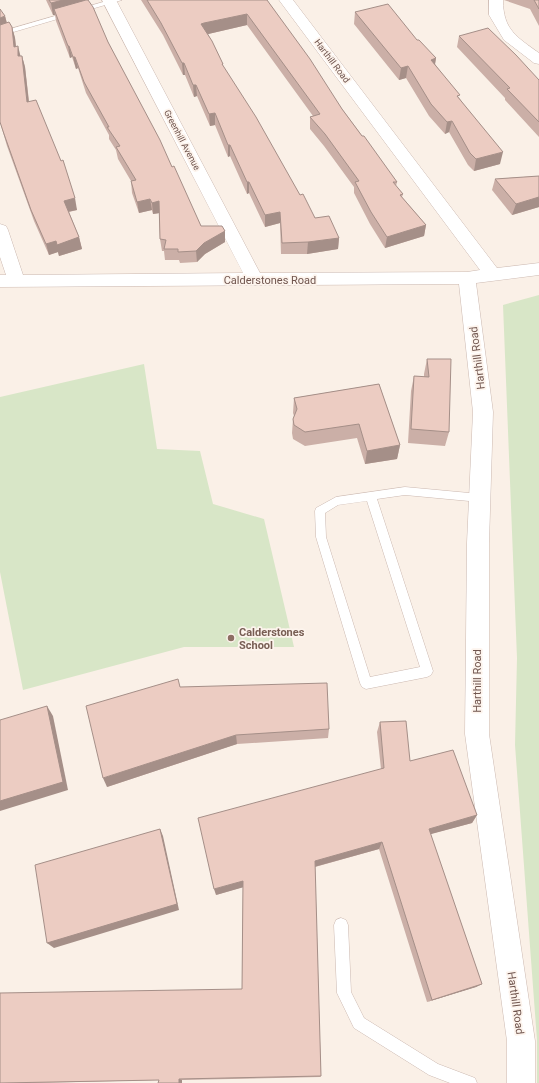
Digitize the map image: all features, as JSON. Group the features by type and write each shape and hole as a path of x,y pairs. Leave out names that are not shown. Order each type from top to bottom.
{"street":[{"name":"Harthill Road","path":"286,0 493,274"},
{"path":"496,0 496,15 509,37 539,60"},
{"name":"Greenhill Avenue","path":"112,1 256,280"},
{"path":"0,230 8,281"},
{"name":"Calderstones Road","path":"8,281 467,278 539,269"},
{"name":"Harthill Road","path":"467,278 483,412 480,498 477,734 521,1041 521,1083"}],"lane":[{"path":"0,34 112,1"},
{"path":"371,496 427,671 366,683 321,537 320,511 336,501 405,491 480,498"},
{"path":"341,925 344,993 358,1023 434,1070 470,1083"}],"green space":[{"path":"539,295 539,1083 537,1083 537,1040 515,745 517,658 503,305"},
{"path":"144,364 157,449 200,451 213,504 264,519 294,647 184,647 23,690 0,572 0,397"}],"building":[{"path":"49,0 63,0 51,3"},
{"path":"88,0 93,7 108,42 160,140 172,167 174,166 201,226 222,226 225,231 204,243 196,251 178,252 178,249 164,249 166,240 160,239 159,201 152,203 150,199 137,202 131,181 136,180 116,147 120,146 107,127 109,127 84,82 75,57 73,57 68,46 54,9"},
{"path":"147,0 267,0 310,59 342,109 362,136 364,136 397,182 393,182 403,194 400,195 426,225 387,237 371,212 355,182 359,181 325,134 310,117 320,114 247,14 201,24 212,41 222,64 256,117 300,195 303,194 315,218 329,216 339,238 308,242 282,243 280,212 265,215 249,182 247,182 230,145 228,145 215,113 209,114 196,85 193,85 184,63 182,63"},
{"path":"534,0 539,0 539,9"},
{"path":"388,4 417,40 419,40 436,58 431,60 460,95 457,96 503,152 476,159 470,153 452,121 447,122 431,104 408,66 401,68 355,12"},
{"path":"0,9 5,16 0,18"},
{"path":"9,22 12,27 14,47 18,46 18,56 22,56 27,102 36,100 61,161 63,160 75,198 64,201 79,237 57,245 56,241 46,244 31,210 0,122 0,25"},
{"path":"488,28 539,80 539,122 507,89 510,88 459,36"},
{"path":"539,176 539,197 516,204 495,179"},
{"path":"427,359 451,359 449,432 411,429 414,376 429,377"},
{"path":"379,384 400,445 367,451 359,424 305,432 294,425 293,419 297,409 294,398"},
{"path":"178,679 180,687 327,683 329,729 236,735 103,778 86,706"},
{"path":"47,706 63,782 0,801 0,720"},
{"path":"406,721 410,761 453,750 477,815 429,829 482,984 432,1000 382,842 315,861 321,1076 179,1079 179,1083 158,1083 159,1080 0,1083 0,993 242,989 243,881 214,889 198,818 384,768 380,722"},
{"path":"160,829 177,904 47,943 35,865"}],"place":[{"name":"Calderstones School","path":"231,638"}]}
